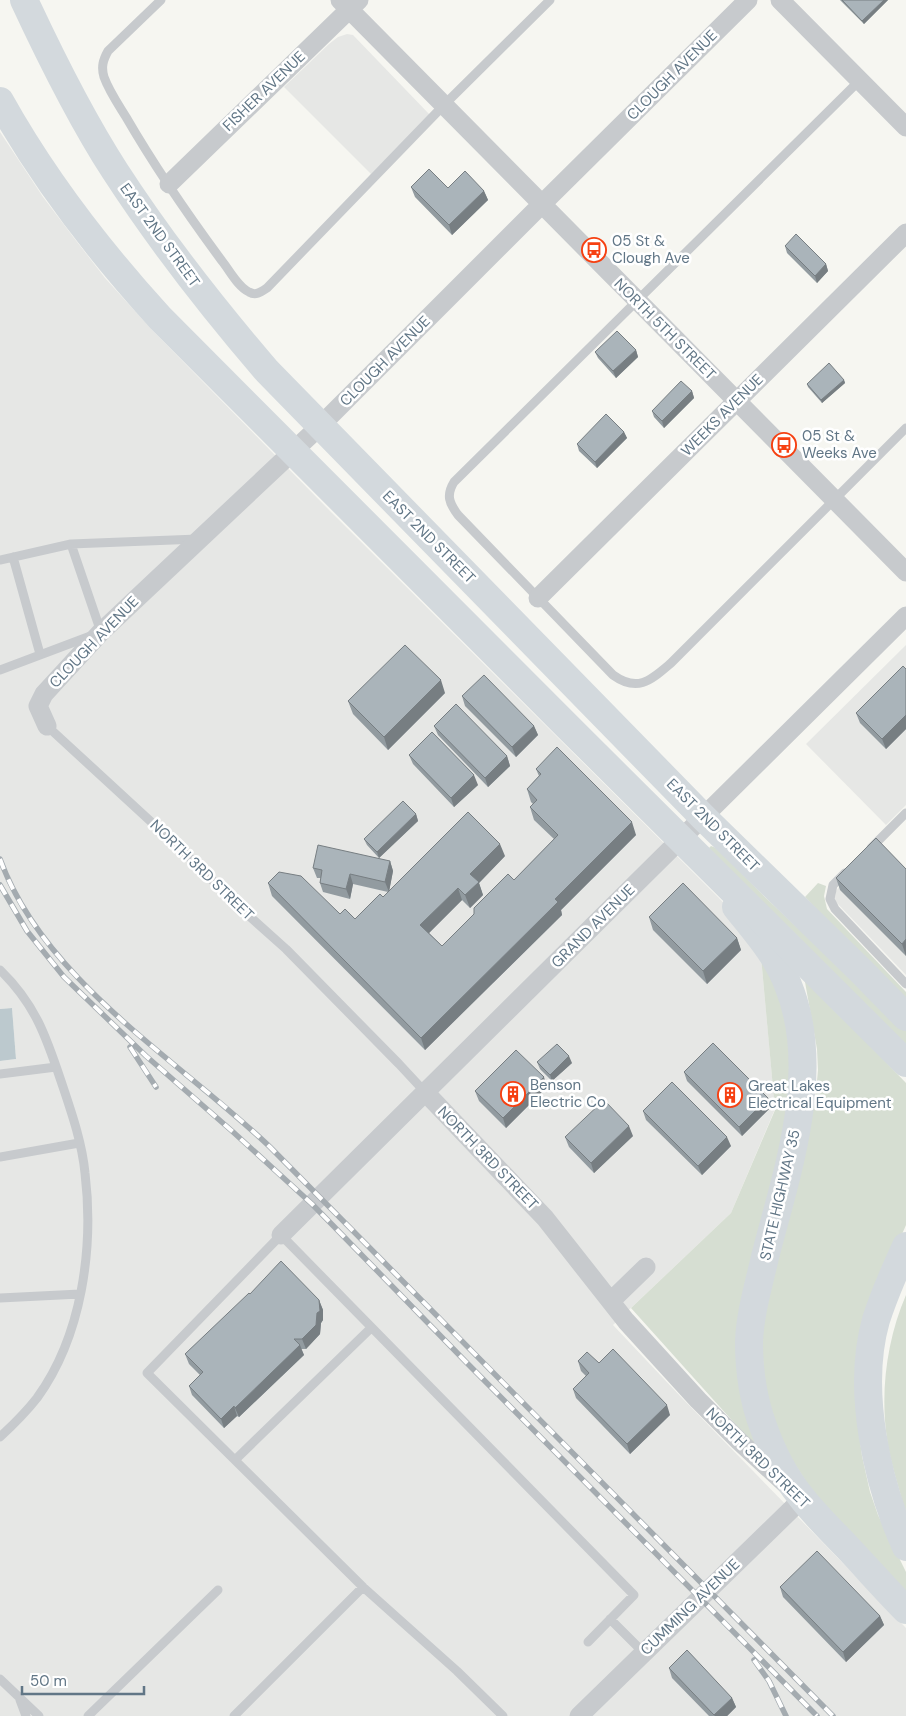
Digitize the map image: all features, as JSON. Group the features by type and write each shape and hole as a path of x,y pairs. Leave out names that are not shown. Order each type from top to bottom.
{"main road":[{"name":"EAST 2ND STREET","path":"24,0 58,71 114,170 173,256 218,314 267,371 703,817 861,971 906,1018"},
{"path":"0,101 29,151 57,191 121,274 178,336 906,1063"},
{"name":"STATE HIGHWAY 35","path":"687,846 766,946 780,967 795,1005 800,1028 804,1061 797,1124 759,1284 752,1317 749,1346 756,1405 763,1426 784,1472 802,1499"},
{"path":"906,1246 876,1321 869,1366 872,1426 887,1498 895,1523 906,1547"},
{"path":"869,1366 906,1278"},
{"name":"NORTH 3RD STREET","path":"802,1499 906,1610"}],"street":[{"name":"CLOUGH AVENUE","path":"47,726 38,706 44,694 101,632 320,426 748,0"},
{"path":"780,0 906,127"},
{"name":"FISHER AVENUE","path":"169,184 350,3"},
{"name":"NORTH 5TH STREET","path":"350,3 444,105 906,572"},
{"name":"WEEKS AVENUE","path":"538,598 906,233"},
{"name":"GRAND AVENUE","path":"281,1235 425,1092 687,846 703,817 906,616"},
{"name":"NORTH 3RD STREET","path":"425,1092 545,1218 575,1253 610,1301 637,1333 715,1418 802,1499"},
{"path":"610,1301 646,1267"},
{"name":"CUMMING AVENUE","path":"579,1716 802,1499"}],"lane":[{"path":"161,0 108,52 103,60 102,69 111,93 138,139 208,242 242,287 254,294 267,288 444,105 550,0"},
{"path":"860,80 454,482 449,490 451,505 458,515 613,675 622,682 630,684 648,681 671,663 906,428"},
{"path":"0,560 71,544 200,538"},
{"path":"0,670 101,632 71,544"},
{"path":"13,558 40,654"},
{"name":"NORTH 3RD STREET","path":"47,726 286,949 425,1092"},
{"path":"866,852 906,813"},
{"path":"853,866 833,885 830,899 835,909 906,984"},
{"path":"0,1437 23,1414 46,1384 59,1362 77,1310 85,1264 87,1228 85,1173 80,1143 56,1067 39,1020 26,999 2,975"},
{"path":"0,1074 56,1067"},
{"path":"0,1156 80,1143"},
{"path":"503,1716 457,1671 363,1587 147,1373 281,1235 634,1596 588,1642"},
{"path":"0,1298 80,1294"},
{"path":"235,1460 371,1328"},
{"path":"234,1716 363,1587"},
{"path":"88,1716 218,1590"},
{"path":"610,1619 644,1653"},
{"path":"0,1679 39,1716"},
{"path":"18,1696 26,1716"}],"shaded area":[{"path":"347,34 353,35 430,115 371,174 284,87 329,44 338,37"},
{"path":"0,132 43,197 74,238 105,278 152,330 331,512 718,897 746,926 760,946 775,1109 731,1213 613,1325 906,1628 906,1716 0,1716 0,1061 16,1059 12,1008 0,1009"},
{"path":"906,645 906,805 886,825 806,744"},
{"path":"711,846 722,853 766,898 906,1030 906,1056 709,848"},
{"path":"906,873 906,975 836,902 835,898 836,891 842,883"},
{"path":"818,883 826,886 824,896 827,909 906,992 906,1005 805,897"},
{"path":"760,946 780,987 795,1081 760,1232 758,1444 755,1446 631,1308 731,1213 775,1110"},
{"path":"806,979 906,1083 906,1225 867,1315 858,1424 862,1456 870,1492 878,1515 906,1572 906,1595 814,1494 782,1444 765,1390 761,1331 815,1102 818,1070 817,1049"},
{"path":"12,1008 16,1059 0,1061 0,1009"},
{"path":"906,1295 906,1511 888,1447 884,1402 890,1347 899,1312"}],"building":[{"path":"842,0 884,0 862,21"},
{"path":"429,169 448,188 465,171 484,191 449,225 411,187"},
{"path":"796,234 826,264 815,276 785,246"},
{"path":"617,331 636,350 613,371 595,352"},
{"path":"829,363 844,380 821,400 807,384"},
{"path":"681,381 692,391 662,421 652,411"},
{"path":"606,414 624,432 595,462 577,444"},
{"path":"405,645 441,680 384,737 348,701"},
{"path":"903,666 906,669 906,715 882,739 856,713"},
{"path":"484,675 534,726 512,747 462,696"},
{"path":"456,704 507,756 485,778 434,726"},
{"path":"432,732 474,775 451,798 409,755"},
{"path":"557,747 632,822 555,899 558,902 421,1038 268,883 279,872 301,876 340,914 345,909 355,919 380,894 383,897 468,812 500,844 470,874 479,882 465,895 458,888 420,925 442,946 474,914 474,908 508,874 514,880 558,835 530,807 537,800 527,789 541,774 536,769"},
{"path":"403,801 416,814 377,852 364,839"},
{"path":"876,838 906,869 906,939 902,944 836,878"},
{"path":"318,845 390,861 385,882 350,874 346,889 320,883 322,870 313,868"},
{"path":"683,883 737,938 703,971 649,917"},
{"name":"Great Lakes Electrical Equipment","path":"713,1043 768,1098 739,1127 684,1072"},
{"path":"557,1044 569,1056 550,1075 537,1062"},
{"name":"Benson Electric Co","path":"516,1050 544,1077 503,1118 475,1091"},
{"path":"672,1082 727,1137 698,1166 643,1111"},
{"path":"604,1100 629,1126 591,1163 565,1137"},
{"path":"281,1261 319,1300 320,1311 317,1313 316,1325 302,1339 294,1339 300,1345 235,1408 234,1406 221,1419 189,1386 203,1372 185,1354 250,1294"},
{"path":"613,1349 667,1405 627,1444 573,1389 589,1373 578,1361 587,1352 599,1363"},
{"path":"817,1551 880,1616 843,1652 780,1587"},
{"path":"687,1650 732,1698 714,1715 669,1668"}],"railway":[{"path":"0,859 21,903 48,943 81,981 117,1016 270,1147 833,1716"},
{"path":"0,885 27,931 64,977 146,1056 312,1204 817,1716"},
{"path":"130,1047 156,1087"},
{"path":"754,1660 769,1681 786,1716"}],"place":[{"name":"05 St & Clough Ave","path":"594,250"},
{"name":"05 St & Weeks Ave","path":"784,445"},
{"name":"Benson Electric Co","path":"513,1094"},
{"name":"Great Lakes Electrical Equipment","path":"730,1095"}]}
